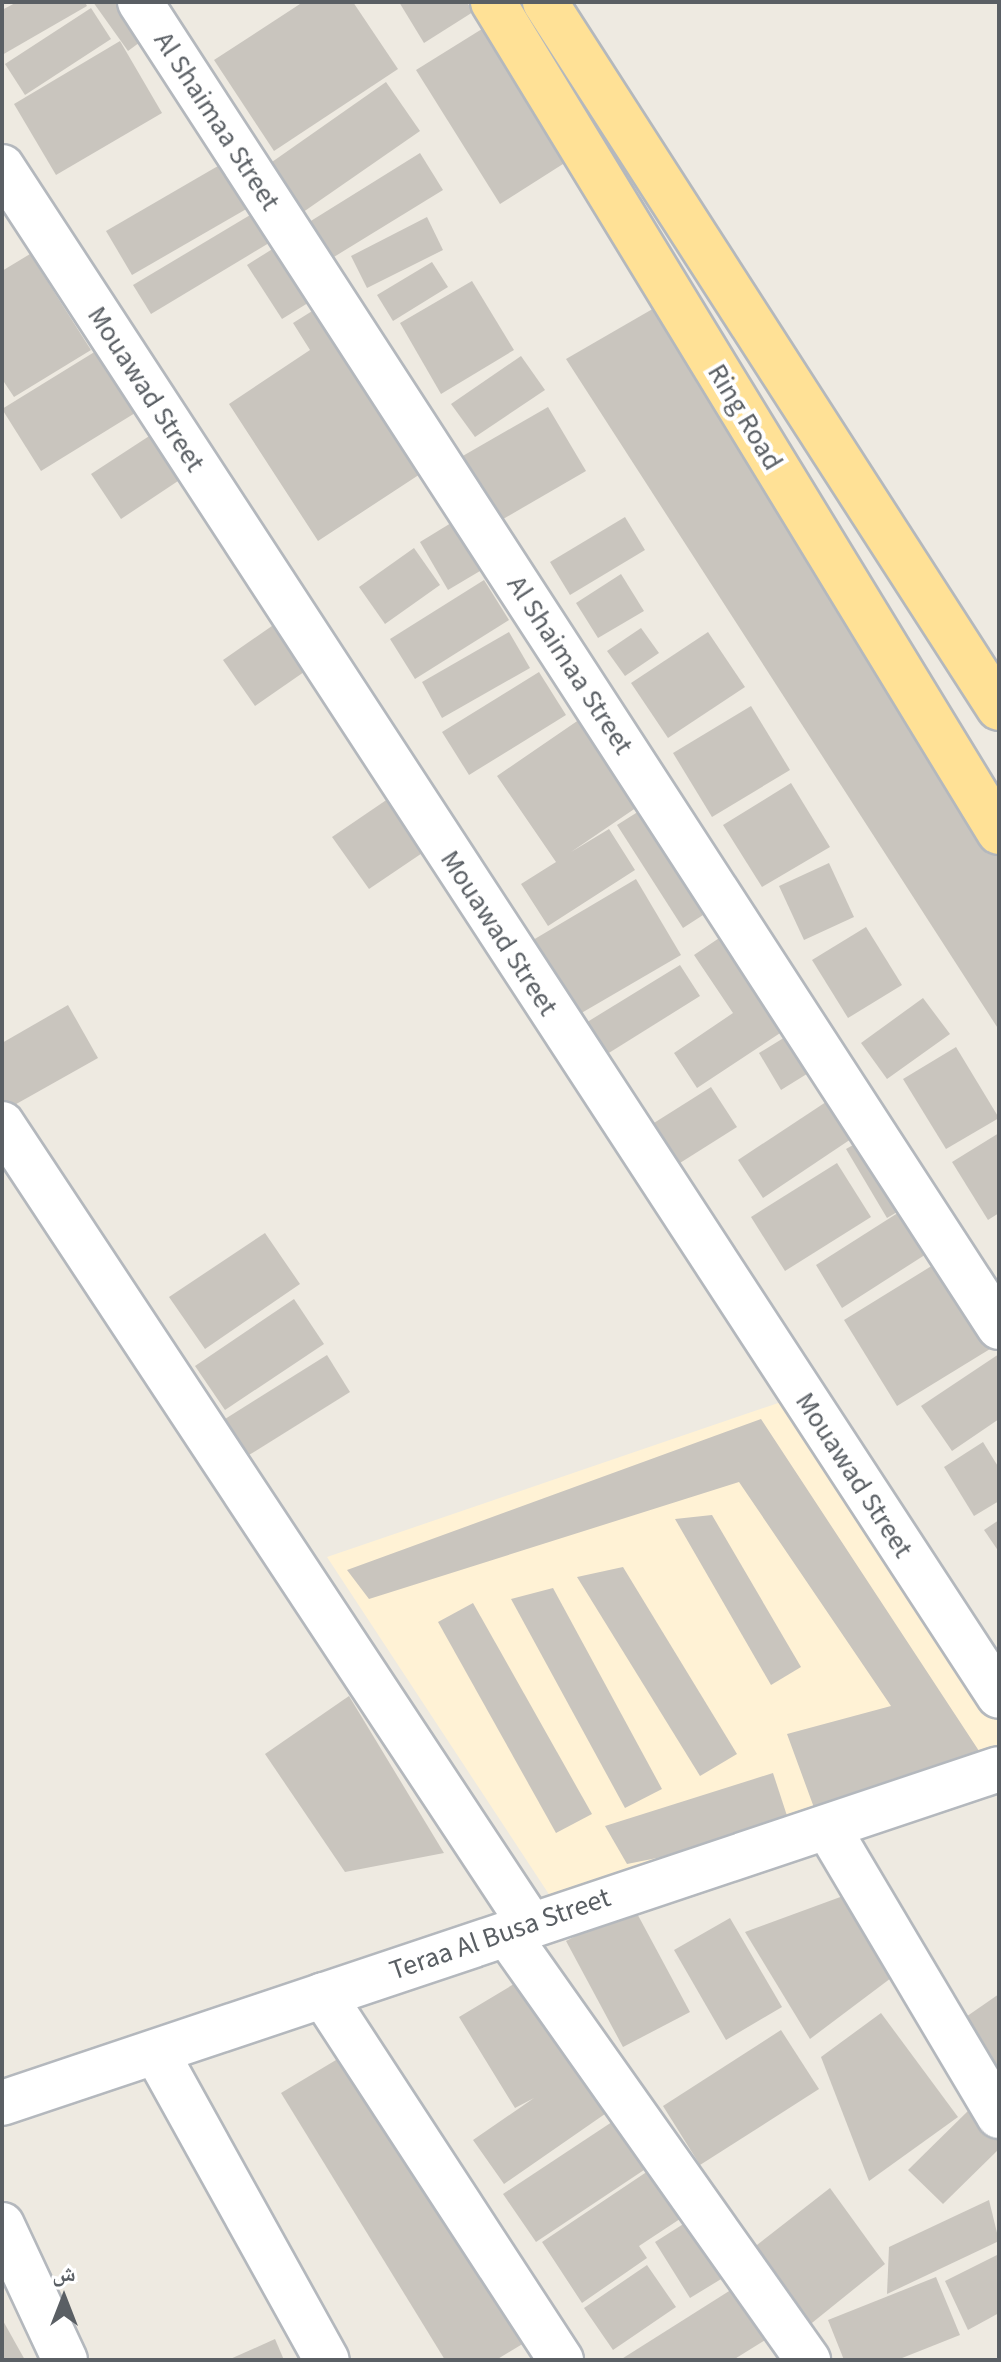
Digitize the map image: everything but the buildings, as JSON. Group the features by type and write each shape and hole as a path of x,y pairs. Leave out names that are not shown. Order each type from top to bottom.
{"highway":[{"name":"Ring Road","path":"493,2 999,832"},
{"name":"Ring Road","path":"545,2 999,708"}],"street":[{"name":"Al Shaimaa Street","path":"140,2 999,1327"},
{"name":"Mouawad Street","path":"2,167 999,1696"},
{"path":"2,1124 519,1929 808,2360"},
{"name":"Teraa Al Busa Street","path":"2,2103 999,1769"},
{"path":"828,1828 999,2116"},
{"path":"323,1995 561,2360"},
{"path":"156,2052 327,2360"},
{"path":"2,2225 65,2360"}],"shaded area":[{"path":"790,1399 999,1704 999,1766 558,1908 327,1557"}]}
